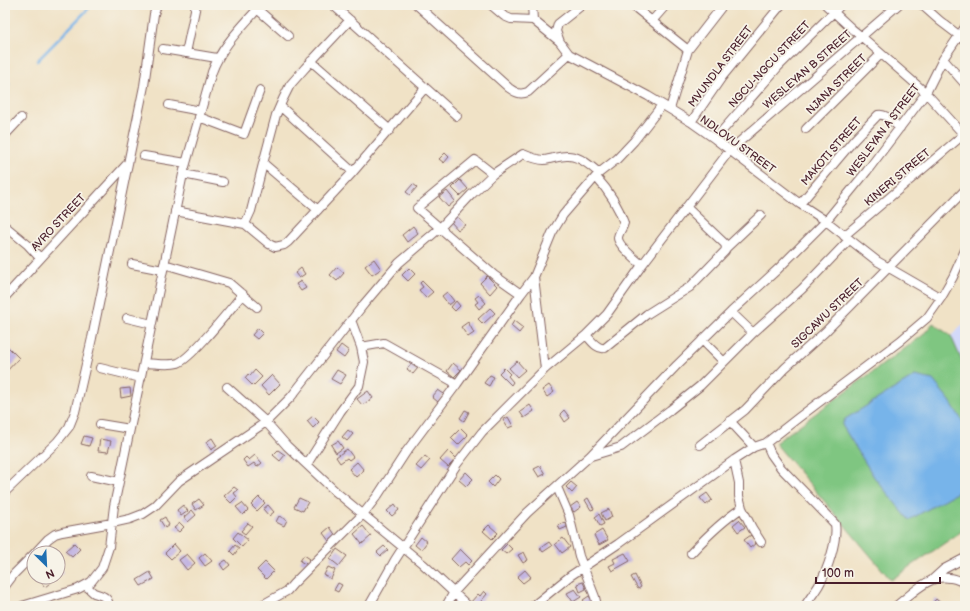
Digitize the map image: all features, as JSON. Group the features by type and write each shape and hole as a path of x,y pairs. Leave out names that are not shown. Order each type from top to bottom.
{"street":[{"path":"5,492 56,442 68,427 75,412 92,338 144,86 157,5"},
{"path":"186,53 196,5"},
{"path":"333,5 457,116"},
{"path":"417,5 517,94 528,92 569,54"},
{"path":"491,5 504,16 511,19 533,20 532,5"},
{"path":"560,42 556,31 558,24 582,5"},
{"path":"632,5 688,50"},
{"path":"652,21 666,5"},
{"path":"670,109 688,50 693,41 723,5"},
{"name":"MVUNDLA STREET","path":"691,122 722,77 781,5"},
{"path":"826,5 926,93 964,135"},
{"name":"NGCU-NGCU STREET","path":"715,138 778,68 841,5"},
{"name":"WESLEYAN B STREET","path":"369,606 387,572 458,464 482,432 545,369 586,335 607,314 642,265 730,150 898,5"},
{"path":"922,5 940,21 962,37"},
{"path":"22,606 86,586 102,568 109,547 114,506 183,174 217,58 259,7 288,36"},
{"path":"245,224 251,211 263,163 280,106 290,85 350,20"},
{"name":"NDLOVU STREET","path":"533,20 560,42 569,54 648,96 691,122 715,138 800,204 826,221 888,268 941,298"},
{"name":"WESLEYAN A STREET","path":"446,606 454,592 483,558 527,513 590,456 702,340 778,269 826,221 867,171 926,93 943,59 962,37 965,27"},
{"path":"163,49 217,58"},
{"name":"NJANA STREET","path":"806,129 881,54"},
{"path":"943,59 965,84"},
{"path":"311,61 390,130"},
{"path":"175,211 245,224 270,244 275,247 280,246 288,242 353,172 425,88"},
{"path":"169,105 200,114 244,134 260,90"},
{"path":"260,606 290,588 364,513 378,495 406,452 458,384 534,277 552,233 562,215 598,175 617,159 634,141 662,105"},
{"path":"280,106 353,172"},
{"name":"MAKOTI STREET","path":"800,204 854,140 878,115 887,116 900,128"},
{"path":"5,135 22,118"},
{"name":"KINERI STREET","path":"590,456 621,447 700,386 753,333 802,289 847,238 964,135"},
{"path":"44,545 55,534 130,519 143,514 155,506 179,481 266,422 291,397 351,320 399,263 440,228 493,174 523,154 538,160 568,156 577,158 588,164 598,175 622,216 624,222 618,236 618,240 642,265"},
{"path":"144,156 186,163"},
{"path":"493,174 475,160 417,208 494,275 521,294"},
{"name":"AVRO STREET","path":"5,296 128,163"},
{"path":"263,163 318,210"},
{"path":"183,174 223,182"},
{"name":"SIGCAWU STREET","path":"700,445 745,410 785,368 825,332 965,190"},
{"path":"686,207 725,244 726,248"},
{"path":"586,335 598,348 605,348 647,314 699,280 726,248 761,215"},
{"path":"5,226 28,245 40,258"},
{"path":"533,606 570,576 624,540 734,460 754,447 766,443 900,341 927,318 953,277 965,250"},
{"path":"132,264 163,267 228,283 257,307"},
{"path":"534,277 545,369"},
{"path":"144,362 174,364 184,359 225,316 243,294"},
{"path":"731,312 753,333"},
{"path":"127,318 152,324"},
{"path":"307,464 340,412 359,386 364,362 361,347 351,320"},
{"path":"702,340 724,362"},
{"path":"361,347 384,343 458,384"},
{"path":"100,368 141,378"},
{"path":"227,387 266,422 287,446 336,492 364,513 423,564 468,606"},
{"path":"730,421 754,447"},
{"path":"100,424 130,428"},
{"path":"766,443 771,454 781,468 835,524 836,534 825,572 805,606"},
{"path":"734,460 742,508 761,542"},
{"path":"91,476 119,482"},
{"path":"557,487 569,515 597,606"},
{"path":"691,553 727,517 742,508"},
{"path":"896,606 936,579 944,569 965,558"},
{"path":"5,586 14,574 26,563"},
{"path":"936,579 950,578 965,582"},
{"path":"86,586 106,598 109,606"}],"shaded area":[{"path":"965,322 965,368 951,336"}],"green space":[{"path":"933,323 951,336 965,368 965,529 891,580 775,443 922,336"}],"water":[{"path":"915,376 933,380 950,401 965,425 965,488 909,520 874,477 842,425 845,419"}],"building":[{"path":"445,153 449,157 444,163 439,159"},
{"path":"460,180 468,189 460,196 452,188"},
{"path":"413,184 417,187 410,195 406,192"},
{"path":"447,191 455,201 448,207 439,197"},
{"path":"457,216 465,225 458,230 451,222"},
{"path":"413,226 418,233 407,242 402,235"},
{"path":"374,259 381,269 372,275 365,266"},
{"path":"337,267 344,273 337,281 330,275"},
{"path":"301,268 305,274 299,278 295,273"},
{"path":"409,268 415,274 408,281 402,275"},
{"path":"487,276 497,286 490,294 480,283"},
{"path":"301,281 306,288 301,291 296,284"},
{"path":"422,281 433,292 426,298 419,290 423,287 420,283"},
{"path":"447,292 454,301 449,305 442,296"},
{"path":"479,295 486,303 479,309 475,304 478,302 475,298"},
{"path":"456,301 460,306 455,311 451,307"},
{"path":"490,308 495,313 483,324 478,319"},
{"path":"514,321 523,328 519,333 511,326"},
{"path":"468,322 474,333 468,337 461,327"},
{"path":"258,328 263,333 257,339 252,335"},
{"path":"5,344 19,358 5,373"},
{"path":"341,345 349,351 344,358 336,352"},
{"path":"517,361 525,370 517,377 509,368"},
{"path":"412,363 418,368 413,374 407,369"},
{"path":"453,363 461,370 454,377 447,371"},
{"path":"504,368 510,374 508,376 513,382 511,385 499,373"},
{"path":"255,370 262,377 253,386 245,378 248,374 250,376"},
{"path":"337,370 346,375 340,384 331,379"},
{"path":"272,375 280,384 269,395 261,386"},
{"path":"490,375 494,377 489,386 484,383"},
{"path":"549,385 554,392 547,397 542,390"},
{"path":"130,388 131,396 121,398 120,389"},
{"path":"438,390 444,394 438,402 432,397"},
{"path":"368,391 373,398 362,405 357,399"},
{"path":"530,405 534,411 524,418 520,412"},
{"path":"465,410 469,412 464,421 460,418"},
{"path":"564,410 570,418 565,422 560,414"},
{"path":"313,416 319,422 313,428 307,421"},
{"path":"508,417 513,426 508,428 503,420"},
{"path":"461,428 468,435 458,445 451,438"},
{"path":"348,430 353,434 347,441 342,437"},
{"path":"84,436 92,438 89,446 81,444"},
{"path":"212,438 217,446 211,450 206,442"},
{"path":"100,439 111,441 108,452 98,451"},
{"path":"338,441 343,448 336,453 331,445"},
{"path":"347,449 353,457 349,460 347,458 340,463 336,457"},
{"path":"278,450 285,455 280,461 273,455"},
{"path":"448,451 456,459 448,467 440,460"},
{"path":"255,455 262,463 257,467 254,463 248,467 243,460 246,457 249,460"},
{"path":"425,456 430,460 421,470 416,466"},
{"path":"357,462 364,470 356,477 349,469"},
{"path":"540,466 545,474 539,477 534,469"},
{"path":"466,472 473,479 466,486 459,480"},
{"path":"495,475 499,479 493,487 488,482"},
{"path":"571,482 577,487 572,493 566,487"},
{"path":"234,487 238,490 234,493 237,497 231,503 224,496"},
{"path":"707,493 712,500 706,505 700,498"},
{"path":"259,497 265,503 257,511 251,505"},
{"path":"299,498 308,502 303,511 294,507"},
{"path":"588,498 594,509 591,510 585,500"},
{"path":"199,499 204,505 196,510 192,504"},
{"path":"577,502 581,507 574,512 570,507"},
{"path":"242,503 248,510 243,515 236,507"},
{"path":"395,504 399,510 392,516 387,511"},
{"path":"183,505 188,511 181,516 177,510"},
{"path":"268,505 274,512 269,516 263,509"},
{"path":"609,509 612,517 605,521 601,513"},
{"path":"192,510 196,515 188,522 184,517"},
{"path":"599,514 604,524 600,526 595,517"},
{"path":"279,516 287,520 284,526 276,522"},
{"path":"165,517 169,525 165,528 160,520"},
{"path":"739,520 745,527 738,532 733,525"},
{"path":"566,522 567,527 560,530 558,525"},
{"path":"180,523 184,527 179,532 174,528"},
{"path":"248,523 252,526 245,534 241,531"},
{"path":"489,525 498,533 492,539 483,531"},
{"path":"363,526 371,536 362,544 354,534"},
{"path":"330,527 336,536 329,541 323,533"},
{"path":"602,530 608,540 599,545 594,535"},
{"path":"238,532 248,540 242,547 233,538"},
{"path":"751,535 756,543 750,548 744,540"},
{"path":"421,537 427,542 421,550 415,545"},
{"path":"563,538 570,547 562,553 555,544"},
{"path":"549,542 552,546 543,552 540,548"},
{"path":"74,543 80,549 72,557 66,550"},
{"path":"174,544 180,551 171,559 165,553"},
{"path":"507,544 512,549 506,554 501,550"},
{"path":"235,545 239,548 234,555 230,551"},
{"path":"384,546 388,550 381,556 377,552"},
{"path":"337,549 347,556 339,566 330,559"},
{"path":"460,549 472,561 468,565 465,562 459,567 451,559"},
{"path":"524,552 528,560 523,563 518,555"},
{"path":"205,553 212,561 205,566 199,558"},
{"path":"625,553 630,561 612,571 609,566 615,563 613,559"},
{"path":"187,554 195,563 187,570 179,560"},
{"path":"304,555 310,559 305,564 300,561"},
{"path":"226,560 230,565 224,570 220,564"},
{"path":"265,562 274,571 266,579 257,570"},
{"path":"328,567 335,570 331,579 324,575"},
{"path":"525,570 531,577 523,583 517,577"},
{"path":"150,572 154,579 141,586 137,580"},
{"path":"635,575 641,587 638,589 631,577"},
{"path":"583,582 586,589 580,592 577,584"},
{"path":"338,583 342,585 338,592 334,590"},
{"path":"575,589 581,597 573,602 567,593"},
{"path":"484,591 487,594 477,606 473,606 470,603 478,594 480,596"},
{"path":"589,596 595,605 594,606 587,606 583,600"},
{"path":"936,599 944,606 930,606"}],"waterway":[{"path":"37,61 92,5"},
{"path":"5,87 9,84"}]}
